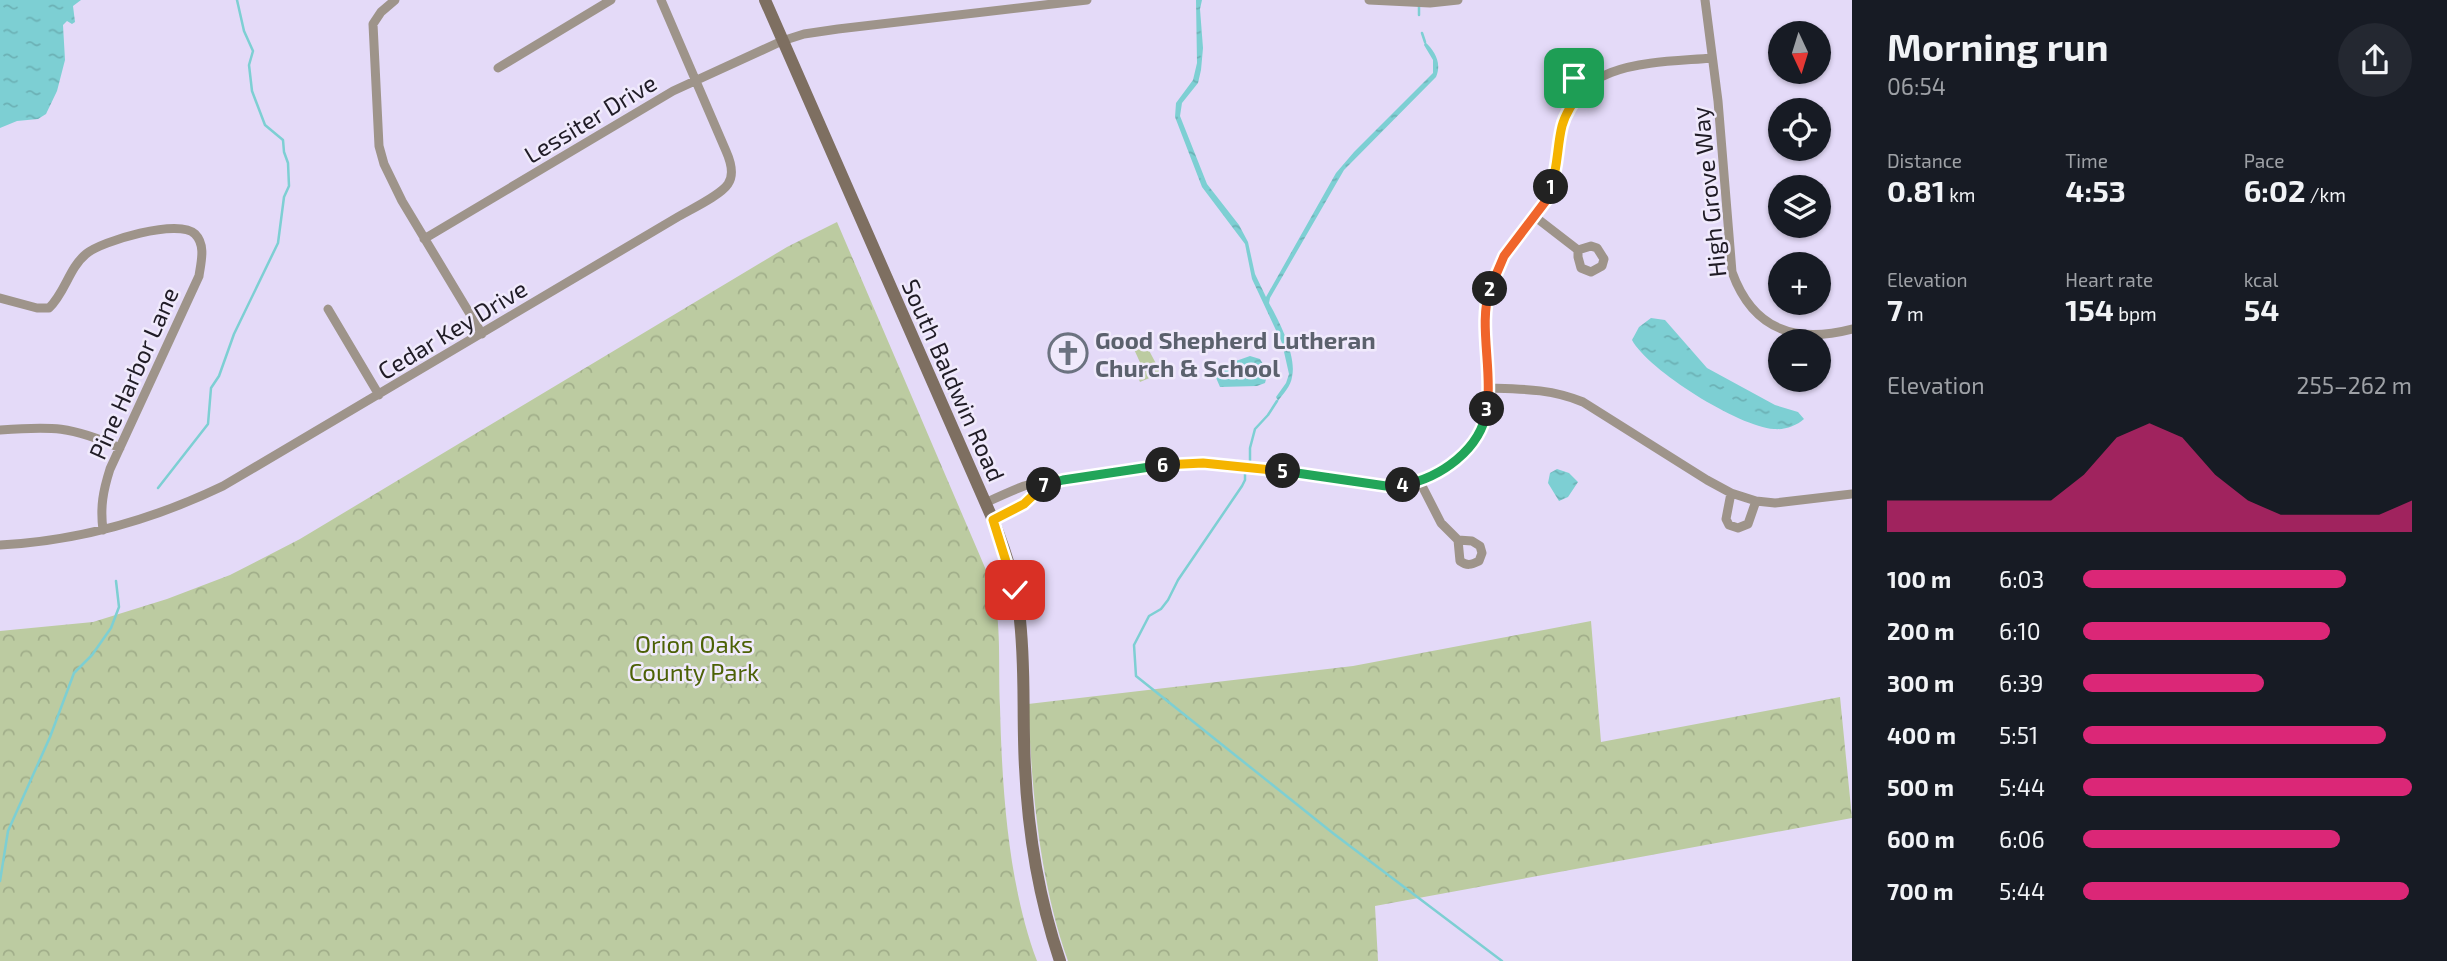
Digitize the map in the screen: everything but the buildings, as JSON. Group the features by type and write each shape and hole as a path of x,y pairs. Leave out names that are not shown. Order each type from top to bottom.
{"main road":[{"name":"South Baldwin Road","path":"765,0 993,520 1007,558 1019,612 1028,815 1041,900 1060,961"}],"street":[{"path":"395,0 381,12 373,24 379,146 392,184 482,334"},
{"path":"498,68 611,0"},
{"name":"Cedar Key Drive","path":"0,545 42,542 103,530 157,515 223,486 676,218 728,184 730,163 661,0"},
{"name":"Lessiter Drive","path":"424,239 673,91 782,41 804,34 838,29 1087,0"},
{"path":"1368,0 1458,0"},
{"name":"High Grove Way","path":"1705,0 1719,111 1732,272 1739,291 1752,309 1771,325 1790,333 1830,335 1852,329"},
{"path":"985,503 1027,485 1180,463 1258,468 1386,486 1420,482 1445,470 1469,446 1486,415 1490,388 1487,298 1504,256 1549,194 1557,168 1562,125 1570,106 1584,88 1611,71 1631,65 1712,58"},
{"path":"1570,106 1551,92 1550,78 1559,72 1567,73 1584,88"},
{"path":"1534,216 1578,250"},
{"name":"Pine Harbor Lane","path":"0,298 37,308 49,308 83,256 94,248 152,230 188,230 195,234 202,246 199,276 102,492 100,508 103,530"},
{"path":"328,309 379,395"},
{"path":"1490,388 1544,389 1583,402 1707,480 1756,501 1775,503 1852,494"},
{"path":"0,430 59,428 83,432 120,448"},
{"path":"1420,482 1441,523 1458,540"},
{"path":"993,520 1024,504 1046,484"},
{"path":"1731,492 1726,519 1729,524 1738,528 1748,524 1756,501"}],"green space":[{"name":"Orion Oaks County Park","path":"837,222 992,584 998,629 1001,738 1008,836 1019,900 1037,961 0,961 0,631 93,622 167,599 230,575 300,539 787,247"},
{"path":"1144,341 1161,373 1140,382 1136,373 1143,369 1133,347"},
{"path":"1591,621 1601,742 1840,697 1852,818 1375,906 1378,961 1068,961 1044,867 1032,769 1028,704 1353,666"}],"water":[{"path":"0,0 81,0 73,6 75,22 72,24 67,21 63,25 65,60 57,91 46,114 38,119 17,121 0,128"},
{"path":"1196,0 1202,0 1201,70 1198,83 1182,103 1180,116 1207,184 1239,225 1248,242 1255,274 1266,297 1336,173 1433,73 1433,60 1424,45 1425,42 1438,62 1436,77 1344,170 1270,298 1269,303 1290,349 1293,369 1290,384 1278,401 1276,397 1289,374 1282,343 1252,279 1245,244 1202,187 1175,117 1176,103 1193,80 1197,63"},
{"path":"1651,318 1665,320 1707,368 1775,405 1798,412 1804,419 1794,426 1782,429 1759,426 1696,395 1656,366 1632,340 1639,327"},
{"path":"1250,356 1260,359 1268,372 1265,383 1257,386 1220,387 1214,373 1219,367"},
{"path":"1557,469 1569,473 1578,482 1568,497 1559,501 1548,483 1550,473"}],"waterway":[{"path":"158,488 208,424 211,388 219,376 234,334 278,243 284,197 289,186 283,140 265,125 252,91 249,65 253,51 244,31 237,0"},
{"path":"1419,4 1419,15"},
{"path":"1422,33 1425,42"},
{"path":"1277,401 1255,429 1250,461 1242,486 1178,580 1168,600 1161,609 1149,616 1134,645 1136,676 1334,834 1502,961"},
{"path":"0,881 8,831 50,737 74,673 92,655 111,628 119,607 116,581"}],"place":[{"name":"Good Shepherd Lutheran Church & School","path":"1068,353"}],"route":[{"path":"1015,590 993,520 1024,504 1046,484 1180,463 1258,468 1386,486 1420,482 1445,470 1477,435 1486,415 1490,388 1487,298 1504,256 1548,198 1557,168 1562,125 1570,106 1584,88 1574,78"}]}
